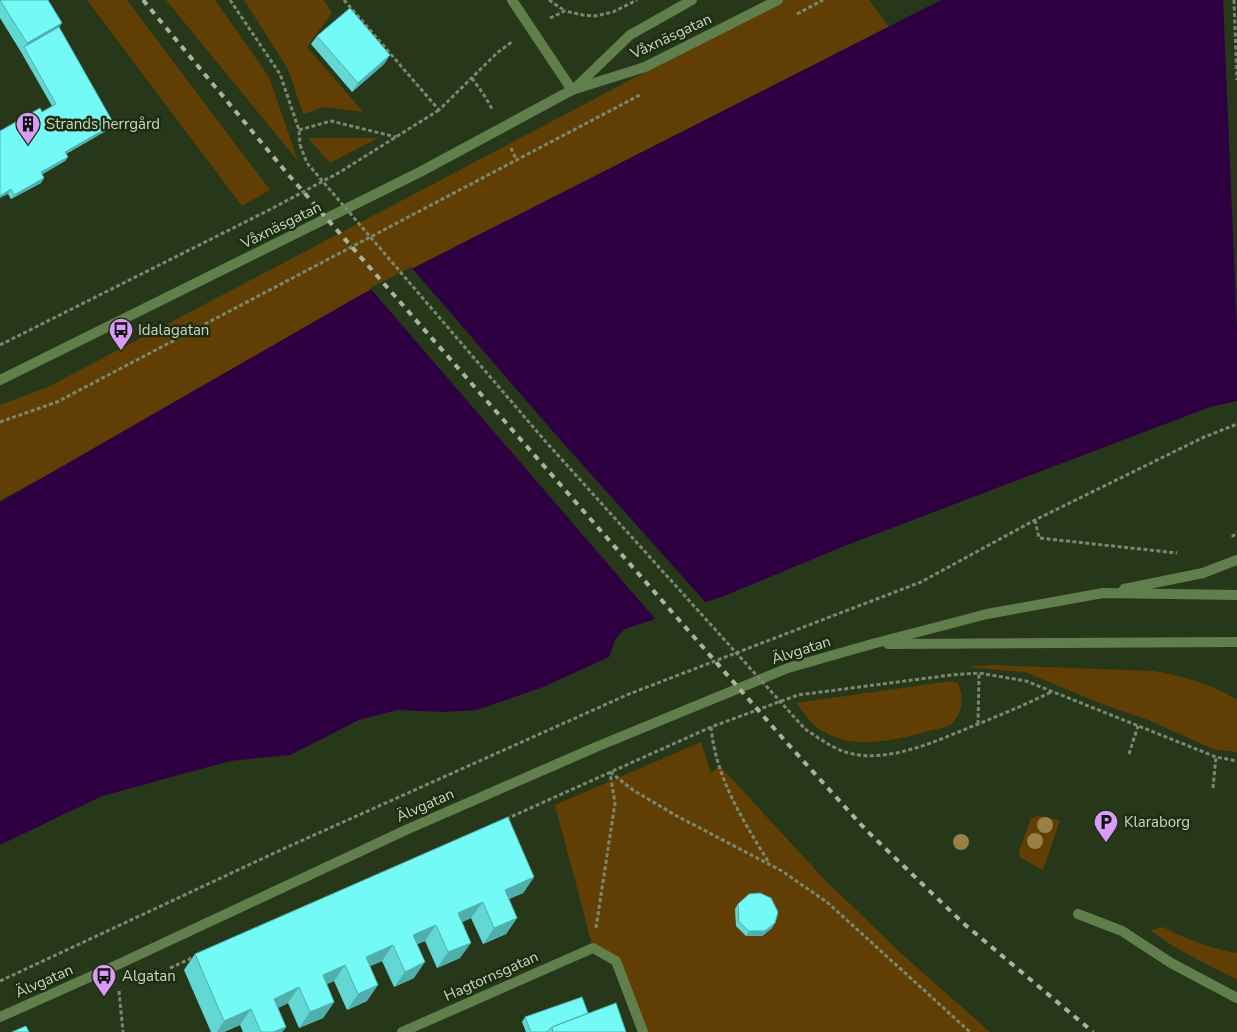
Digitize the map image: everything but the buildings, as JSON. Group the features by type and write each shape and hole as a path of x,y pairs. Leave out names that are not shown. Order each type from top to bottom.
{"street":[{"path":"512,0 572,90"},
{"name":"Våxnäsgatan","path":"572,90 630,35 692,0"},
{"name":"Våxnäsgatan","path":"0,380 420,172 572,90 645,67 778,0"},
{"path":"1103,593 1203,573 1237,560"},
{"name":"Älvgatan","path":"0,1017 119,964 408,829 588,750 788,668 987,614 1103,593 1237,595"},
{"name":"Älvgatan","path":"872,644 1237,642"},
{"path":"1078,914 1122,931 1171,963 1237,998"},
{"path":"593,948 616,961 643,1032"},
{"name":"Hagtornsgatan","path":"402,1032 593,948"}],"path":[{"path":"230,0 280,74 299,130 300,145 307,163 546,442 805,729 827,743 849,753 872,755 900,752 953,736 978,724 1002,716 1052,692"},
{"path":"344,0 439,110"},
{"path":"549,0 565,11 595,16 613,12 636,0"},
{"path":"796,14 823,0"},
{"path":"1234,0 1237,80"},
{"path":"0,345 273,208 340,172 439,110 497,53 530,27 565,11"},
{"path":"0,422 57,402 647,91"},
{"path":"299,130 331,120 397,138"},
{"path":"0,982 283,849 629,694 921,582 1035,520 1193,442 1237,424"},
{"path":"1035,520 1039,538 1182,553"},
{"path":"1228,541 1237,532"},
{"path":"978,724 979,674"},
{"path":"502,820 711,728 798,695 941,676 979,674 1026,681 1216,757 1237,761"},
{"path":"1129,754 1138,726"},
{"path":"711,728 713,748 724,781 740,814 770,864"},
{"path":"1213,788 1216,757"},
{"path":"610,772 633,790 675,815 782,871 828,903 970,1032"},
{"path":"593,948 615,803 610,772"},
{"path":"162,972 198,956"},
{"path":"123,1032 119,991 128,987"}],"shaded area":[{"path":"87,0 127,0 270,190 242,206"},
{"path":"166,0 215,0 269,77 298,161"},
{"path":"244,0 324,0 332,13 307,47 363,112 324,107 303,114 288,69"},
{"path":"782,0 869,0 893,33 0,500 0,405 48,387"},
{"path":"941,0 1237,0 1237,401 1210,407 847,545 724,596 625,629 616,638 609,657 543,687 477,710 444,712 397,710 359,720 290,755 230,761 102,796 0,845 0,502 364,293"},
{"path":"308,138 378,138 330,163"},
{"path":"991,665 1154,671 1197,681 1218,689 1237,700 1237,752 1213,749 1146,719 1107,706 1025,672 965,667"},
{"path":"952,681 958,683 961,694 960,712 954,722 949,726 897,739 862,742 845,740 828,734 813,724 796,703"},
{"path":"701,742 711,773 720,766 824,879 905,957 990,1032 643,1032 616,961 593,948 555,805"},
{"path":"1039,816 1060,820 1043,870 1021,858 1019,852 1031,818"},
{"path":"1163,927 1199,943 1237,953 1237,980 1176,948 1150,930"}],"pier":[{"path":"1223,0 1237,0 1237,329"},
{"path":"411,267 556,435 707,604 657,621 370,288"}],"railway":[{"path":"143,0 286,172 787,743 865,829 963,923 1093,1032"}],"place":[{"name":"Strands herrgård","path":"28,145"},
{"name":"Idalagatan","path":"121,351"},
{"name":"Klaraborg","path":"1106,843"},
{"name":"Algatan","path":"104,997"}]}
